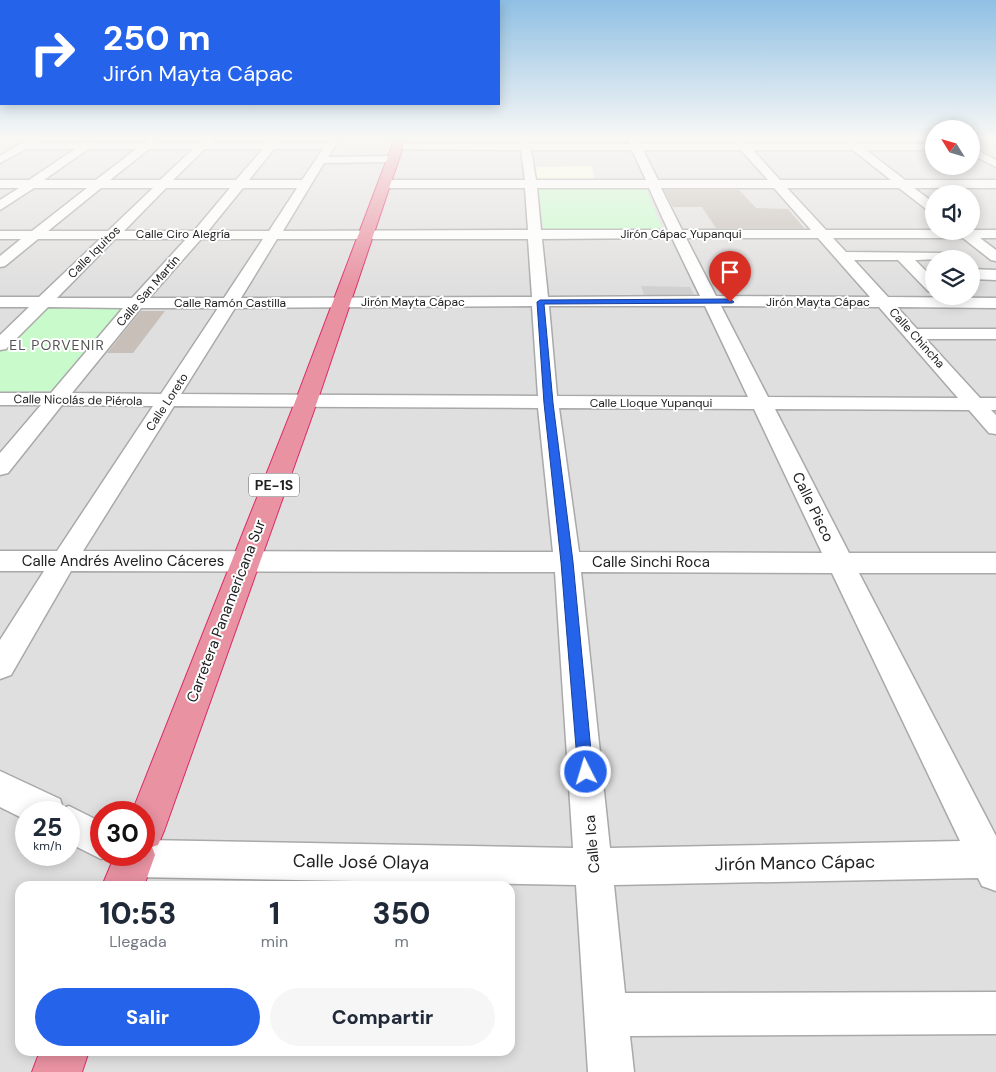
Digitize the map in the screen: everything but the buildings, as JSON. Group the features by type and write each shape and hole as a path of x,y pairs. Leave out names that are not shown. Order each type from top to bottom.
{"highway":[{"name":"Carretera Panamericana Sur","path":"148,801 306,402 384,188"},
{"path":"57,1072 63,1056"}],"street":[{"path":"0,206 26,188"},
{"path":"0,263 93,188"},
{"name":"Calle Iquitos","path":"0,346 158,188"},
{"name":"Calle San Martín","path":"0,468 136,303 237,188"},
{"name":"Calle Loreto","path":"0,666 64,561 304,188"},
{"name":"Calle Ica","path":"531,188 548,403 567,562 611,1072"},
{"name":"Calle Pisco","path":"654,188 993,865"},
{"name":"Calle Chincha","path":"781,188 996,428"},
{"path":"908,188 925,202"},
{"name":"Calle Ciro Alegría","path":"0,235 367,234"},
{"name":"Jirón Cápac Yupanqui","path":"367,234 925,234"},
{"path":"915,234 932,250"},
{"name":"Jirón Cápac Yupanqui","path":"980,234 996,234"},
{"path":"973,240 996,257"},
{"path":"843,256 925,257"},
{"path":"902,256 925,273"},
{"path":"980,274 996,275"},
{"name":"Jirón Mayta Cápac","path":"341,302 885,303 925,301"},
{"name":"Calle Ramón Castilla","path":"0,302 341,302"},
{"name":"Jirón Mayta Cápac","path":"980,303 995,304"},
{"path":"913,334 989,334 996,349"},
{"name":"Calle Nicolás de Piérola","path":"0,399 306,402"},
{"name":"Calle Lloque Yupanqui","path":"306,402 996,404"},
{"name":"Calle Andrés Avelino Cáceres","path":"0,561 245,560"},
{"name":"Calle Sinchi Roca","path":"245,560 996,563"},
{"path":"0,788 25,801"},
{"name":"Calle José Olaya","path":"155,855 594,867"},
{"name":"Jirón Manco Cápac","path":"594,867 993,865"},
{"path":"606,1015 996,1013"}],"shaded area":[{"path":"0,188 925,188 925,240 980,240 980,188 996,188 996,1072 0,1072"},
{"path":"641,286 690,287 696,299 646,300"}],"green space":[{"path":"539,188 645,188 663,230 543,229"},
{"path":"123,307 53,391 0,392 0,353 46,308"}],"district":[{"name":"EL PORVENIR","path":"57,345"}],"route":[{"path":"586,772 567,562 548,403 540,302 730,302"}]}
